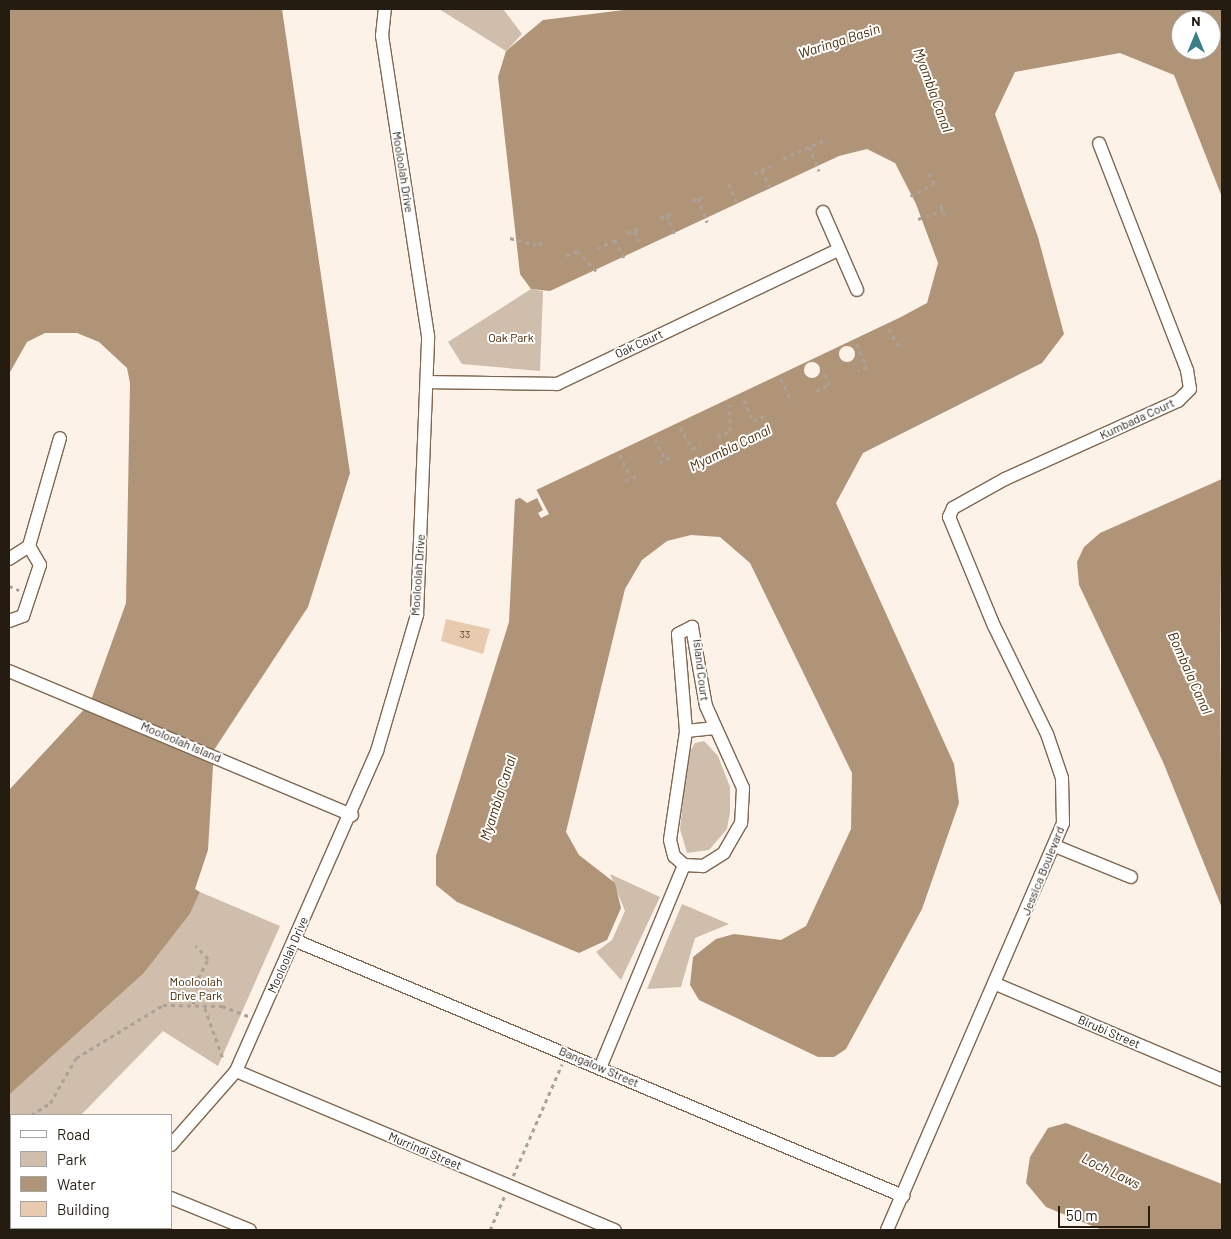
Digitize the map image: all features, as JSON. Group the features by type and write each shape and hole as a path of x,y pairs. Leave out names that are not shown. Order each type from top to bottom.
{"street":[{"name":"Mooloolah Drive","path":"172,1143 236,1071 352,814 377,752 417,615 428,382 428,336 382,36 385,9"},
{"name":"Kumbada Court","path":"954,508 1005,480 1178,401 1190,389 1188,370 1100,143"},
{"path":"823,212 857,290"},
{"name":"Oak Court","path":"428,382 557,384 838,250"},
{"path":"9,558 29,546 60,438"},
{"name":"Jessica Boulevard","path":"888,1230 996,984 1063,823 1062,778 1047,734 950,530 948,517 954,508"},
{"path":"9,621 23,616 40,565 29,546"},
{"name":"Island Court","path":"692,627 696,633 713,728 743,788 741,823 724,852 703,866 684,866 674,856 670,827 686,731 678,656 681,629 692,627"},
{"name":"Mooloolah Island","path":"9,671 74,696 352,814"},
{"path":"686,731 713,728"},
{"path":"1055,846 1131,876"},
{"path":"600,1068 684,866"},
{"name":"Bangalow Street","path":"294,940 902,1196"},
{"name":"Birubi Street","path":"996,984 1222,1080"},
{"name":"Murrindi Street","path":"236,1071 615,1230"},
{"path":"172,1198 250,1230"}],"path":[{"path":"783,159 824,140"},
{"path":"809,148 819,171"},
{"path":"754,174 771,166"},
{"path":"762,170 772,191"},
{"path":"910,196 934,184 927,170"},
{"path":"728,184 737,203"},
{"path":"692,201 702,197"},
{"path":"698,198 707,222"},
{"path":"941,205 945,216"},
{"path":"918,219 943,210"},
{"path":"660,218 673,213"},
{"path":"666,215 675,235"},
{"path":"627,233 641,228"},
{"path":"635,231 639,241"},
{"path":"510,238 540,246 540,239"},
{"path":"597,249 614,240 624,258"},
{"path":"566,256 577,251 596,271"},
{"path":"889,330 901,350"},
{"path":"857,344 867,367 858,371"},
{"path":"816,391 830,385 823,370"},
{"path":"781,379 792,402"},
{"path":"744,400 753,421 768,414"},
{"path":"717,436 730,431 730,405"},
{"path":"680,427 692,449 700,445"},
{"path":"655,439 666,460"},
{"path":"620,455 631,478"},
{"path":"659,463 673,456"},
{"path":"625,481 637,476"},
{"path":"193,1004 198,978 208,959 195,946"},
{"path":"32,1114 50,1103 76,1058 95,1044 116,1037 163,1005 193,1004 205,1008 222,1006 260,1018"},
{"path":"205,1008 212,1018 224,1061"},
{"path":"490,1230 566,1054"}],"green space":[{"path":"439,9 503,9 522,34 506,51"},
{"name":"Oak Park","path":"531,289 543,291 540,371 462,364 448,342"},
{"path":"704,741 718,756 730,787 730,812 727,829 709,850 687,853 680,829 688,755 695,743"},
{"path":"610,874 660,897 621,980 596,952 612,940 625,911"},
{"name":"Mooloolah Drive Park","path":"200,892 280,926 218,1066 163,1031 82,1114 10,1114 9,1185 9,1095 144,973 190,914"},
{"path":"682,904 729,924 695,938 681,987 647,989"}],"water":[{"path":"9,9 282,9 350,473 308,607 214,750 208,850 195,889 200,892 190,914 144,973 9,1095 9,790 90,703 126,603 130,383 127,368 99,342 77,333 45,333 27,342 9,374"},
{"path":"632,9 1222,9 1222,197 1174,75 1120,53 1015,72 995,114 1038,237 1064,334 1042,363 863,453 836,503 954,764 959,803 922,909 846,1049 834,1057 818,1057 699,1000 690,985 693,957 716,939 734,934 781,940 806,926 851,829 852,773 750,563 720,537 691,535 667,541 642,560 625,589 566,832 579,855 615,883 621,908 607,940 579,953 457,902 436,885 436,856 509,622 515,500 927,303 938,263 916,204 895,163 867,149 839,156 550,291 531,289 520,274 498,77 506,51 543,20"},
{"name":"Bombala Canal","path":"1222,479 1220,655 1222,908 1163,762 1079,585 1077,562 1084,547 1100,533"},
{"name":"Loch Laws","path":"1066,1123 1222,1184 1222,1230 1102,1230 1046,1207 1026,1183 1030,1157 1048,1128"}],"pier":[{"path":"847,346 855,354 847,362 839,354"},
{"path":"812,362 820,370 812,378 804,370"},
{"path":"536,489 549,514 541,518 538,513 543,510 537,498 527,503 519,497"}],"building":[{"path":"446,619 490,629 483,654 441,641"}],"water label":[{"name":"Waringa Basin","path":"839,41"},
{"name":"Myambla Canal","path":"933,90"},
{"name":"Myambla Canal","path":"730,448"},
{"name":"Myambla Canal","path":"498,798"}]}
